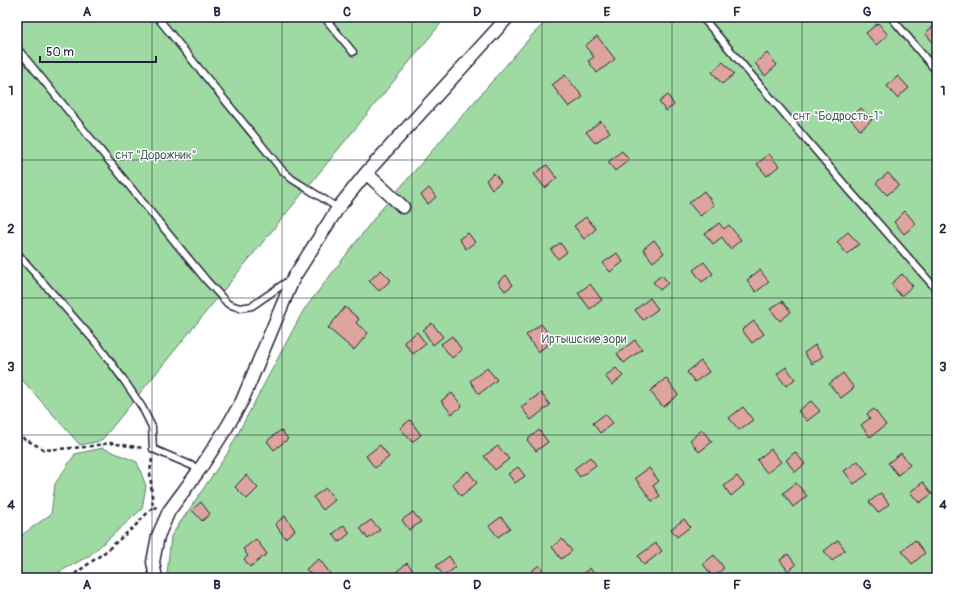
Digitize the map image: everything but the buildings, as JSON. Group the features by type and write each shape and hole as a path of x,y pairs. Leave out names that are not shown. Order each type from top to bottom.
{"street":[{"path":"156,578 153,562 158,536 169,511 200,469 242,401 294,277 338,208 366,173 508,17"},
{"path":"366,173 403,207"}],"lane":[{"path":"157,17 282,170 292,179 338,208"},
{"path":"324,17 353,52"},
{"path":"702,17 850,191 937,290"},
{"path":"891,17 937,72"},
{"path":"17,48 206,280 228,304 240,308 252,306 294,277"},
{"path":"17,253 98,345 123,379 142,407 152,428 153,449 200,469"}],"path":[{"path":"17,433 21,437 45,450 110,443 153,449 150,472 153,507 136,525 105,552 69,578"},
{"path":"153,507 169,511"}],"green space":[{"name":"снт \"Дорожник\"","path":"17,17 446,17 101,441 80,445 17,374"},
{"name":"Иртышские зори","path":"551,17 937,17 937,578 168,578 167,574 171,536 227,454 303,311 379,212 533,34"},
{"path":"103,448 137,462 146,486 142,509 89,556 48,578 17,578 17,537 51,514 55,484 75,454"}],"park label":[{"name":"снт \"Бодрость-1\"","path":"838,116"}]}
